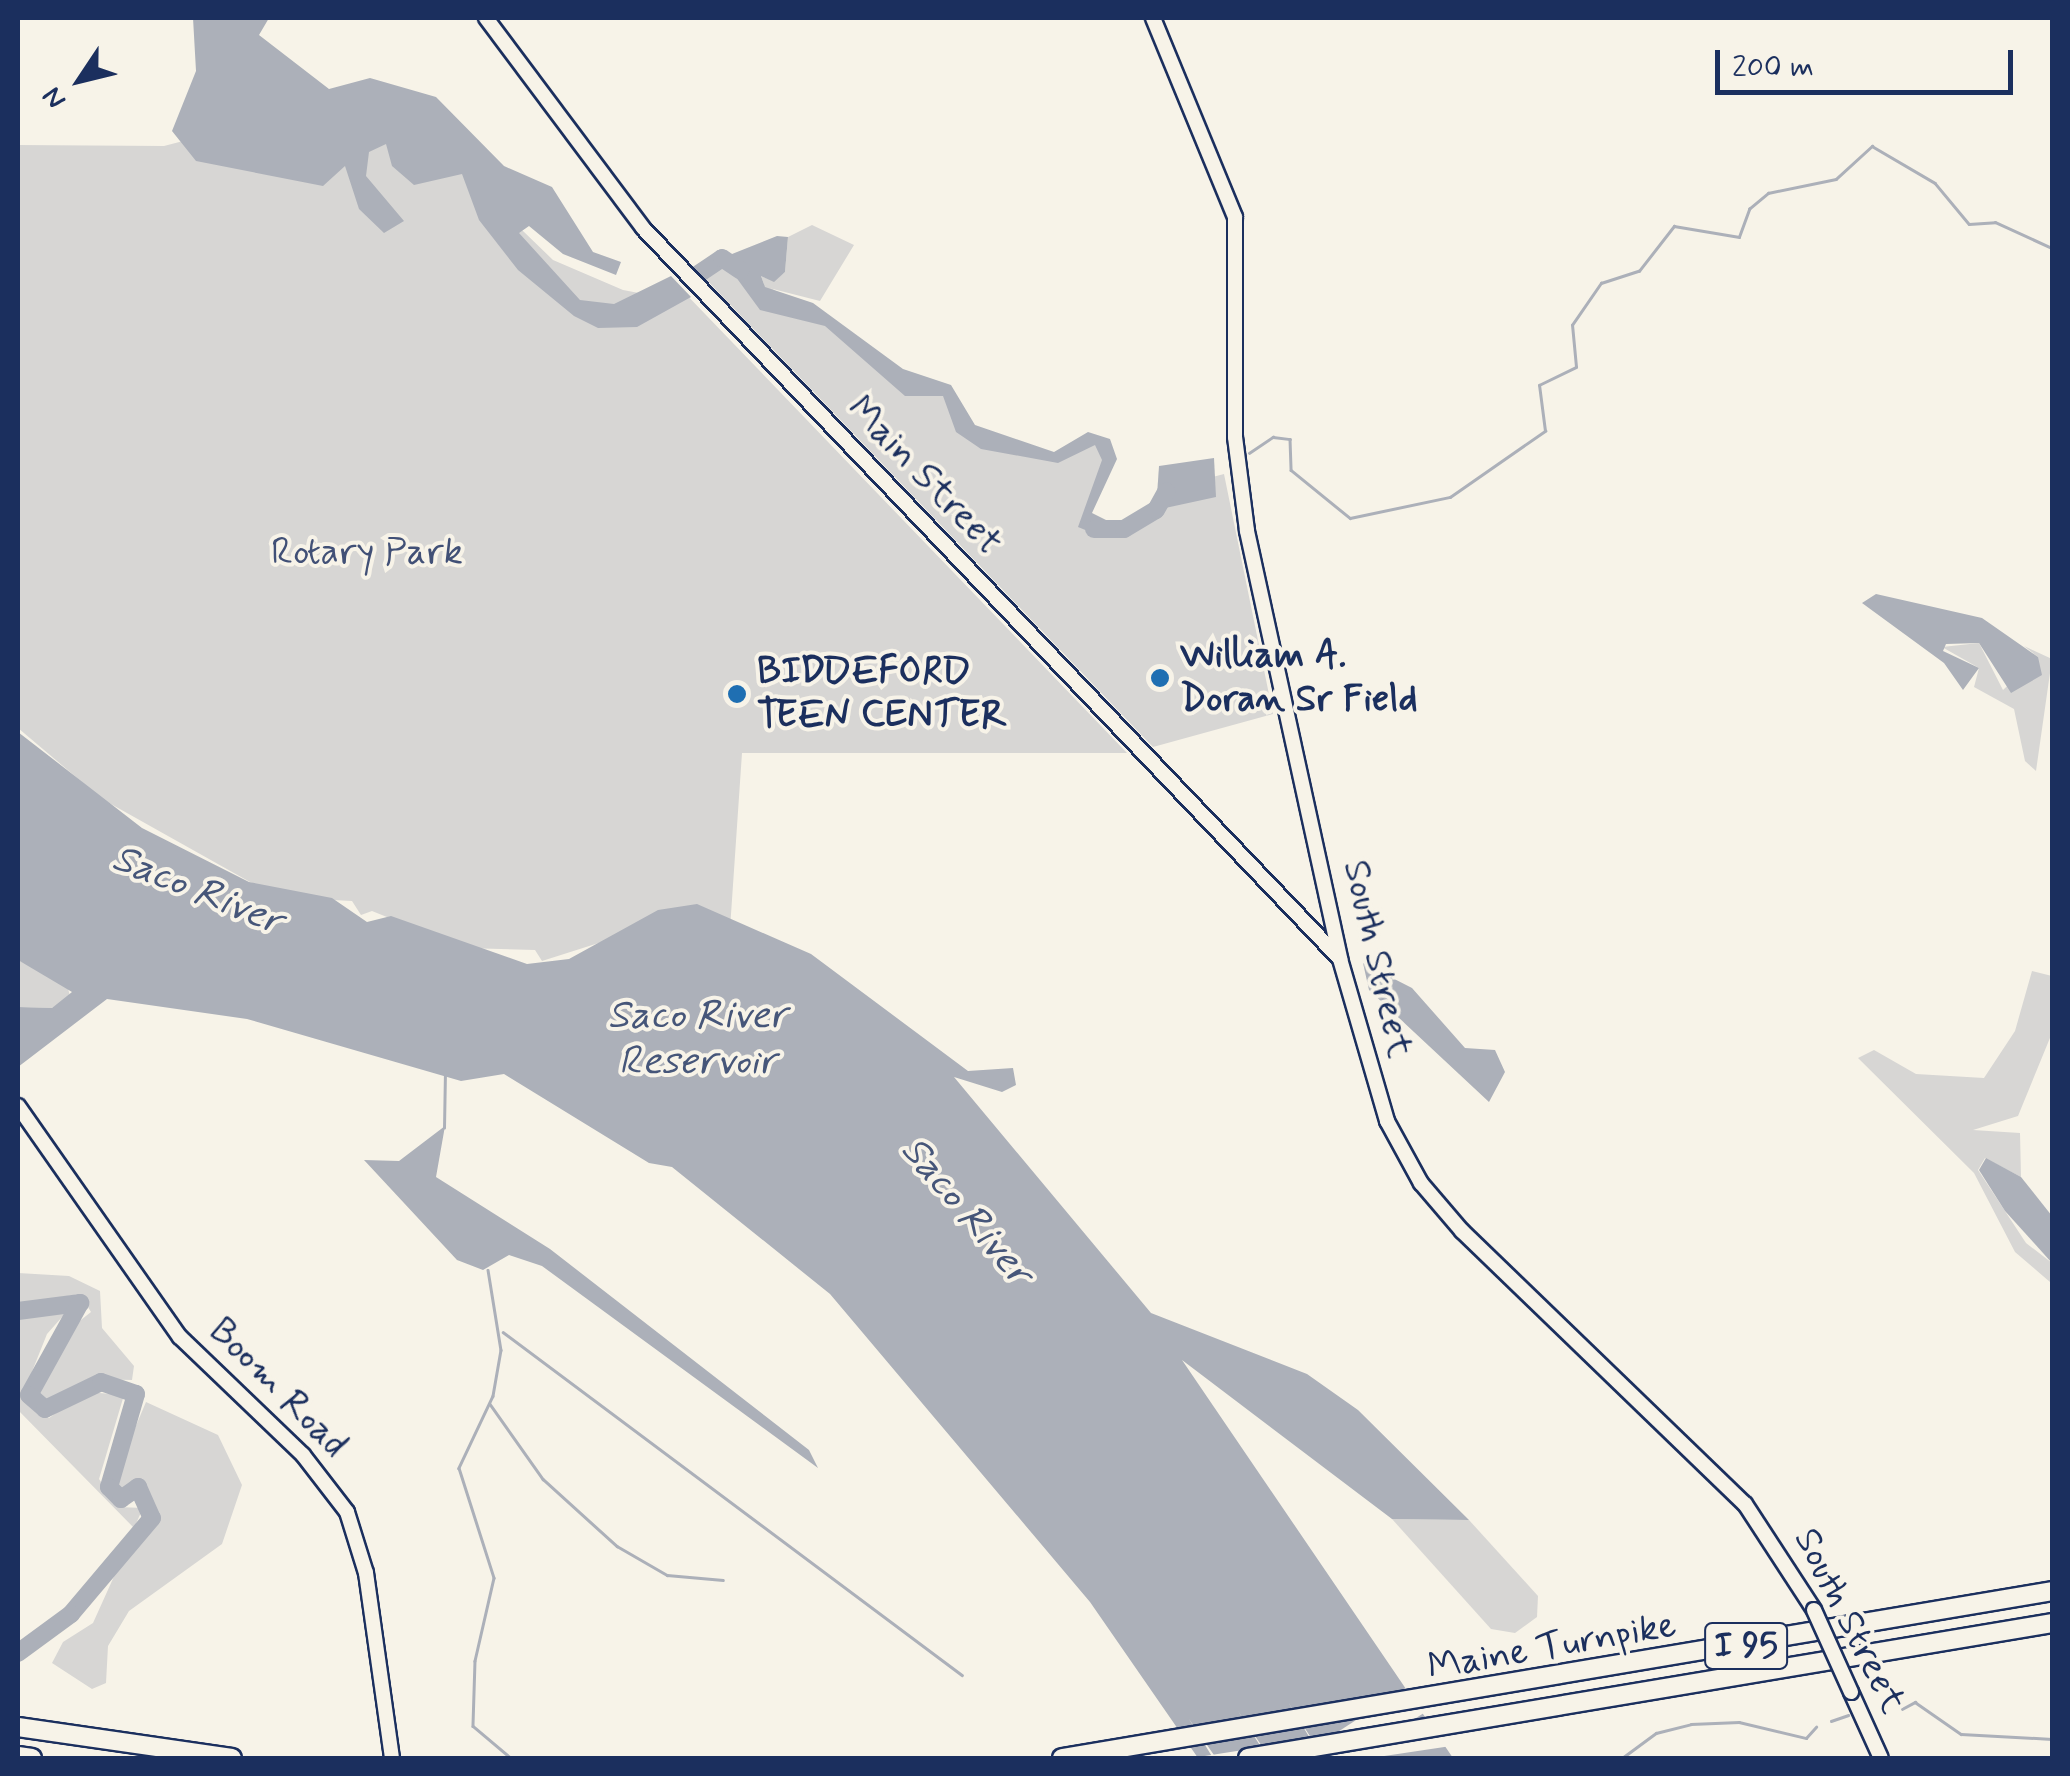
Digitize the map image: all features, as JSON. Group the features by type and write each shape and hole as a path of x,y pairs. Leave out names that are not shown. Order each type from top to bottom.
{"highway":[{"name":"Maine Turnpike","path":"1062,1758 1438,1700 2052,1592"},
{"name":"Maine Turnpike","path":"1248,1758 2052,1623"},
{"path":"18,1727 232,1758"},
{"path":"18,1756 32,1758"}],"street":[{"name":"Main Street","path":"486,18 642,228 1340,959"},
{"name":"South Street","path":"1153,18 1235,217 1240,488 1340,959 1378,1098 1420,1183 1745,1504 1814,1610 1882,1758"},
{"name":"Boom Road","path":"18,1106 180,1336 315,1467 347,1512 364,1560 392,1754"}],"green space":[{"name":"Rotary Park","path":"268,119 432,143 553,260 623,290 665,298 681,289 1127,753 742,753 730,929 608,940 542,961 535,950 464,948 372,911 361,915 352,901 295,898 250,882 102,799 18,728 18,145 164,146"},
{"path":"812,225 854,245 820,301 765,287 761,276 774,281 785,272 788,237"},
{"path":"724,261 821,317 889,373 941,388 960,424 1049,457 1091,438 1109,449 1090,507 1096,530 1144,525 1161,517 1171,488 1224,474 1273,714 1153,747 701,274"},
{"path":"1979,643 2003,690 2038,657 2024,646 2052,659 2036,771 2025,761 2014,709 1974,687 1979,668 1942,647"},
{"path":"18,960 67,983 70,997 52,1008 18,1007"},
{"path":"2032,971 2052,976 2052,1033 2018,1116 1973,1130 2020,1133 2021,1177 1985,1158 1978,1170 2026,1243 2052,1263 2050,1282 2015,1252 1974,1173 1858,1058 1874,1050 1916,1074 1984,1078 2015,1031"},
{"path":"18,1273 69,1276 100,1291 102,1328 134,1366 132,1380 88,1379 52,1402 37,1400 62,1335 91,1312 80,1294 18,1304"},
{"path":"70,1308 47,1334 21,1399 49,1418 87,1392 124,1395 99,1479 118,1507 143,1508 134,1528 18,1410 18,1317"},
{"path":"146,1402 218,1435 242,1485 222,1544 129,1611 108,1646 106,1683 92,1689 52,1663 63,1642 93,1623 116,1572 159,1520 144,1483 120,1490 113,1480"},
{"path":"1392,1519 1469,1520 1538,1596 1537,1617 1515,1633 1491,1629"}],"water":[{"path":"193,18 269,18 259,35 329,89 370,78 436,97 504,166 552,187 593,252 621,262 616,275 563,254 529,226 519,233 580,300 614,304 671,276 691,297 637,327 598,328 574,316 518,270 479,220 462,174 414,185 392,166 386,144 369,152 366,176 404,221 384,233 359,209 345,166 323,186 196,161 172,131 196,71"},
{"path":"777,236 788,237 785,272 774,282 761,276 765,287 813,303 903,369 951,385 975,425 1054,452 1088,432 1110,439 1117,459 1092,513 1124,529 1100,536 1078,527 1102,460 1095,445 1058,463 981,449 956,432 943,396 905,396 825,326 760,310 722,258"},
{"path":"1214,458 1216,497 1156,510 1159,466"},
{"path":"1876,594 1982,618 2038,657 2042,675 2011,693 1979,643 1946,644 1943,651 1979,668 1963,690 1944,663 1862,603"},
{"name":"Saco River Reservoir","path":"18,732 142,828 249,882 332,898 367,922 391,916 527,964 569,959 658,910 697,904 811,954 968,1071 1013,1068 1016,1085 1002,1092 954,1077 1151,1313 1307,1374 1358,1410 1469,1520 1392,1519 1182,1360 1453,1758 1324,1758 1288,1702 1322,1758 1270,1758 1238,1711 1268,1758 1216,1758 1189,1719 1213,1758 1198,1758 1090,1602 830,1294 672,1167 649,1163 504,1074 461,1081 247,1019 107,999 18,1067 18,1007 52,1008 72,992 18,960"},
{"path":"1363,963 1412,988 1465,1048 1495,1050 1505,1072 1489,1102 1369,990"},
{"path":"445,1126 436,1177 550,1249 809,1450 818,1468 542,1266 509,1255 483,1270 457,1260 364,1160 399,1161"},
{"path":"1986,1158 2021,1177 2052,1216 2052,1263 2005,1211 1979,1170"}],"pier":[{"path":"1410,1685 1427,1711 1355,1758 1298,1758"},
{"path":"1433,1720 1451,1746 1371,1758 1192,1758"}],"waterway":[{"path":"1249,453 1273,437 1290,439 1291,470 1350,518 1450,497 1545,431 1539,385 1576,367 1572,325 1601,283 1639,271 1674,226 1739,237 1749,209 1768,193 1836,179 1872,146 1935,183 1969,224 1995,222 2052,248"},
{"path":"697,275 722,258 740,270"},
{"path":"1094,529 1124,529 1156,510 1166,492"},
{"path":"444,1128 445,1072"},
{"path":"488,1270 501,1350 493,1396 459,1468 494,1578 475,1661 473,1726 511,1758"},
{"path":"18,1311 80,1303 29,1395 45,1409 101,1382 136,1394 109,1487 121,1499 138,1487 152,1518 71,1614 18,1653"},
{"path":"503,1332 962,1675"},
{"path":"490,1404 543,1479 617,1546 667,1575 723,1580"},
{"path":"1902,1709 1915,1702 1961,1734 2052,1739"},
{"path":"1831,1721 1848,1715"},
{"path":"1622,1758 1656,1733 1691,1724 1739,1722 1806,1738 1816,1727"},
{"path":"1526,1758 1573,1758"}],"place":[{"name":"William A. Doran Sr Field","path":"1160,678"},
{"name":"BIDDEFORD TEEN CENTER","path":"737,694"}],"water label":[{"name":"Saco River","path":"197,890"},
{"name":"Saco River","path":"966,1211"}]}
